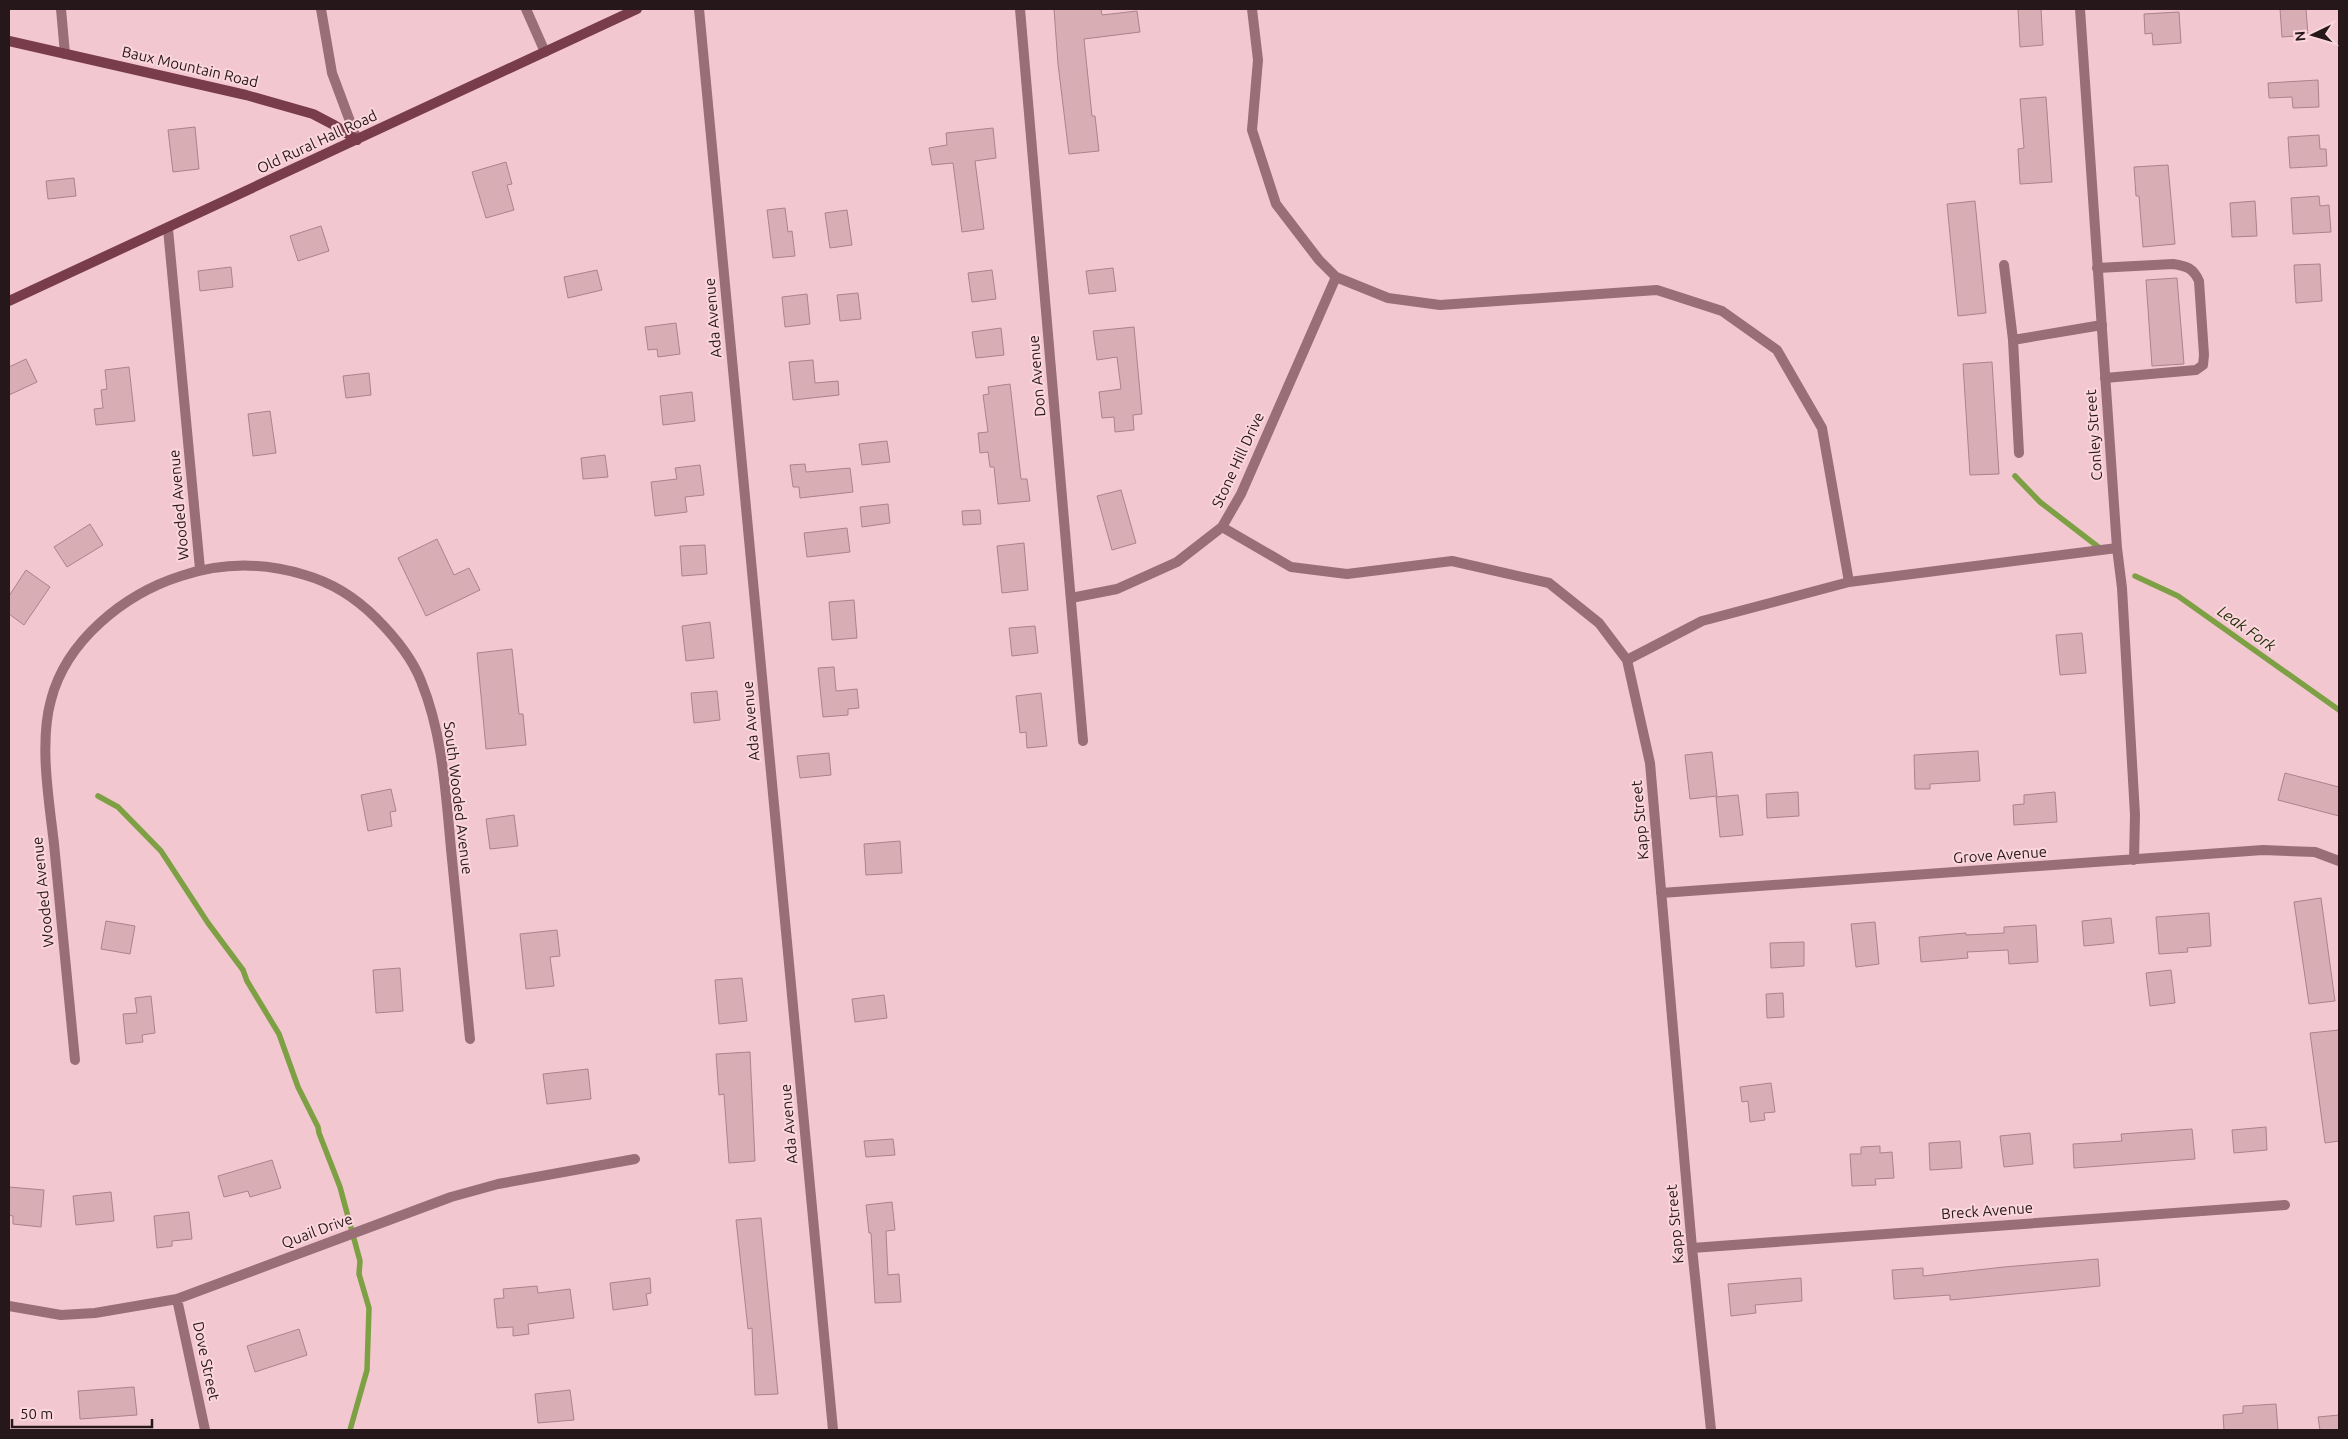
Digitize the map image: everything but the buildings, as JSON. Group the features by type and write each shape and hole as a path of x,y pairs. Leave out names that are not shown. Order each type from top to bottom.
{"main road":[{"name":"Old Rural Hall Road","path":"9,301 168,229 637,9"},
{"name":"Baux Mountain Road","path":"9,41 246,95 313,114 334,124 356,140"}],"street":[{"path":"61,9 65,54"},
{"path":"320,9 332,73 356,140"},
{"path":"526,9 545,52"},
{"name":"Ada Avenue","path":"699,9 833,1430"},
{"name":"Don Avenue","path":"1020,9 1083,741"},
{"path":"1252,9 1258,60 1252,130 1276,204 1318,260 1336,277 1388,298 1440,305 1657,290 1722,310 1776,350 1822,428 1849,582"},
{"name":"Conley Street","path":"2080,9 2117,548 2122,588 2134,805 2134,860"},
{"name":"Wooded Avenue","path":"75,1060 46,742 51,699 64,667 73,652 90,633 116,611 152,587 200,569 168,229"},
{"path":"2097,268 2179,264 2194,271 2199,281 2203,365 2196,370 2106,378"},
{"path":"2004,265 2013,340 2019,453"},
{"name":"Stone Hill Drive","path":"1071,598 1117,589 1177,562 1222,527 1241,494 1336,277"},
{"path":"2013,340 2102,325"},
{"name":"Kapp Street","path":"1222,527 1291,567 1347,574 1452,561 1549,583 1599,623 1627,660 1650,763 1692,1248 1711,1430"},
{"path":"1627,660 1702,621 1849,582 2117,548"},
{"name":"South Wooded Avenue","path":"200,569 260,564 318,579 342,590 363,605 387,629 408,657 420,679 438,736 445,787 470,1039"},
{"name":"Grove Avenue","path":"1661,893 2263,850 2315,852 2339,861"},
{"name":"Quail Drive","path":"9,1306 62,1314 96,1313 178,1299 451,1197 498,1184 635,1159"},
{"name":"Breck Avenue","path":"1692,1248 2285,1204"},
{"name":"Dove Street","path":"178,1299 205,1430"}],"waterway":[{"name":"Leak Fork","path":"2015,476 2040,502 2101,549"},
{"name":"Leak Fork","path":"2135,576 2178,596 2339,710"},
{"path":"98,796 118,807 161,851 208,923 243,970 247,981 279,1034 298,1087 318,1127 340,1187 360,1261 359,1274 369,1308 367,1370 350,1430"}]}
